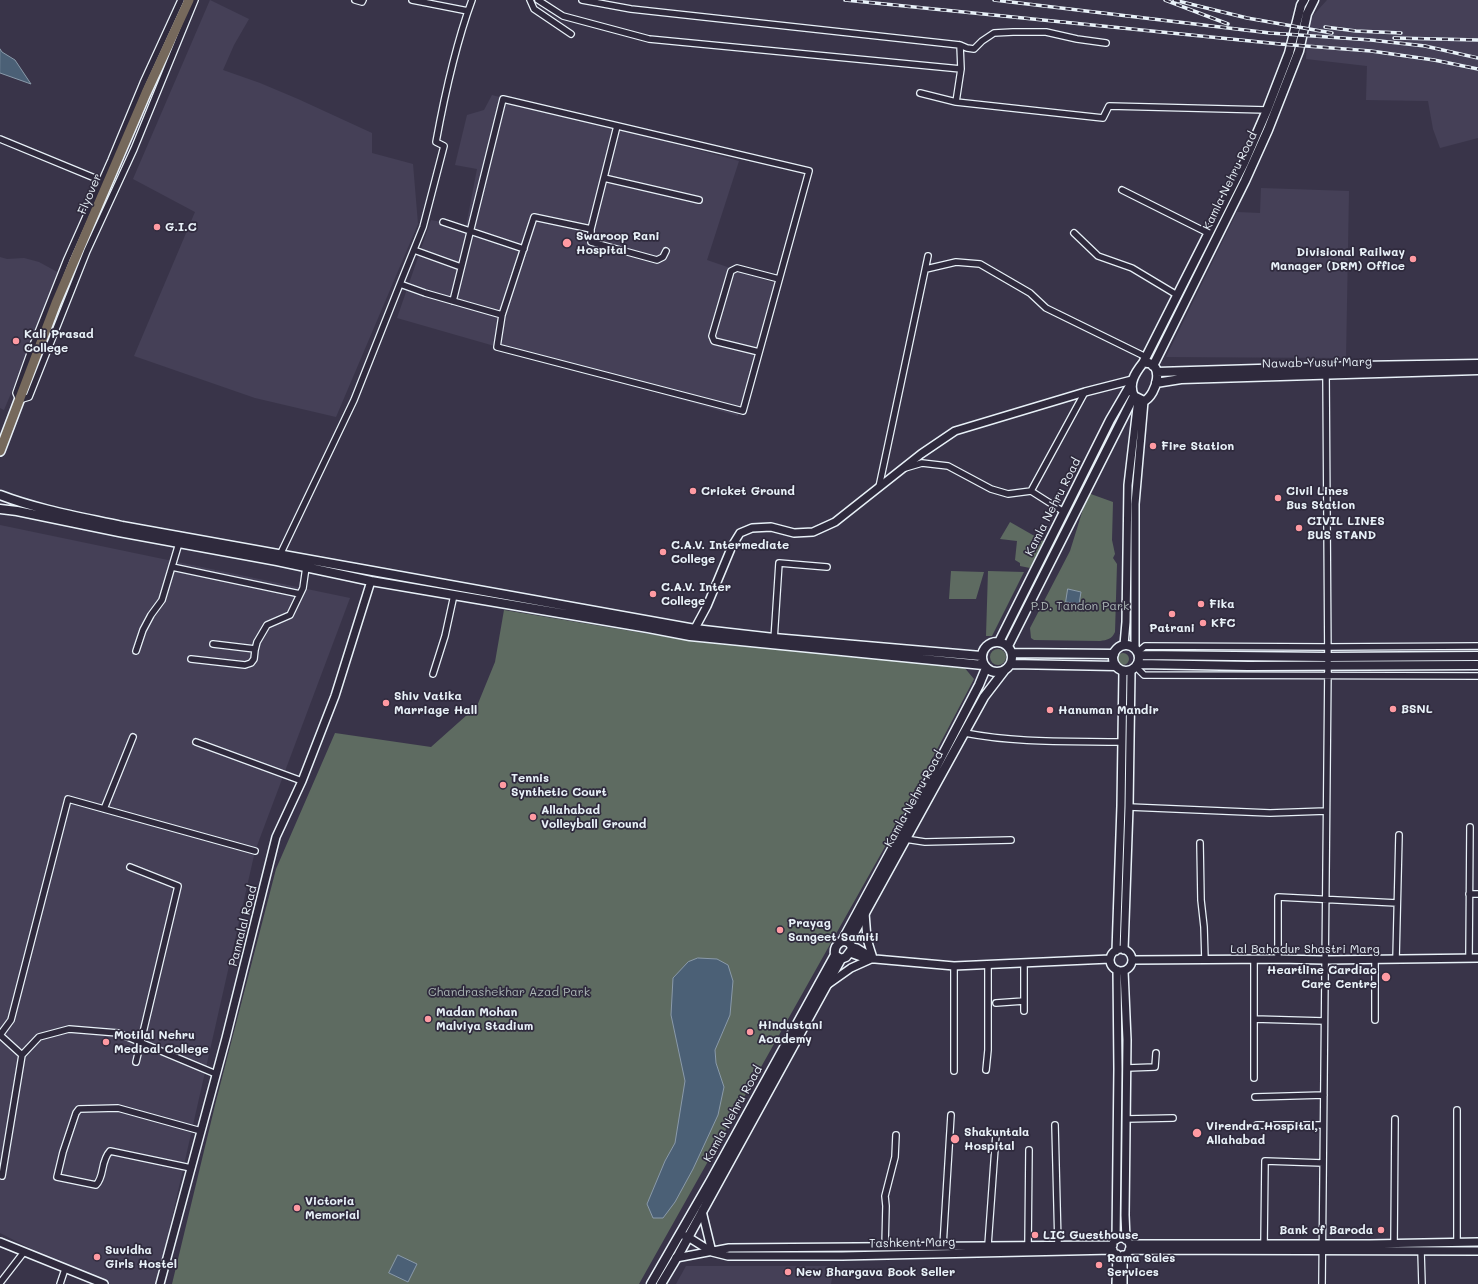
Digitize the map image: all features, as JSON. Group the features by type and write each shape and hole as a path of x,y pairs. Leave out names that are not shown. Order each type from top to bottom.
{"main road":[{"name":"Flyover","path":"0,451 56,303 119,156 189,0"},
{"name":"Kamla Nehru Road","path":"999,642 1110,420 1144,360 1244,163 1267,110 1289,53 1301,5 1304,0"},
{"name":"Kamla Nehru Road","path":"1155,369 1252,167 1268,130 1295,60 1307,14 1314,0"},
{"path":"1244,163 1252,167"},
{"path":"1144,360 1155,369 1478,364"},
{"path":"1155,369 1156,383"},
{"name":"Nawab Yusuf Marg","path":"1156,383 1181,379 1478,370"},
{"path":"1132,382 1131,391 1138,399"},
{"name":"Kamla Nehru Road","path":"1010,649 1138,399 1148,399 1156,383"},
{"path":"0,495 22,503 61,513 279,558 693,633"},
{"path":"0,508 179,543 279,558 306,567 371,581 648,628 774,641 984,666 993,672 1004,671 1011,664 1012,659 1010,649"},
{"path":"774,641 981,656"},
{"path":"984,666 981,656 986,647 990,644 999,642 1010,649 1114,654"},
{"path":"1132,662 1128,645 1124,645 1116,650 1113,658 1132,662 1328,666 1478,665"},
{"path":"1011,664 1328,657 1478,656"},
{"name":"Kamla Nehru Road","path":"848,946 978,685 984,666"},
{"name":"Kamla Nehru Road","path":"848,946 905,839 984,697 1004,671"},
{"path":"836,945 848,946 846,957 838,957 836,945"},
{"name":"Kamla Nehru Road","path":"652,1284 702,1210 826,986 838,957"},
{"name":"Kamla Nehru Road","path":"661,1284 676,1258 684,1235 838,957"}],"street":[{"path":"181,0 143,82 70,253 33,345 16,393 20,396 28,397 87,251 134,148 195,0"},
{"path":"354,0 362,2 363,0"},
{"path":"412,0 468,11"},
{"path":"279,558 354,400 423,227 444,146 436,142 450,69 472,0"},
{"path":"530,0 534,9 571,34"},
{"path":"538,0 563,16 649,39 961,69"},
{"path":"582,0 632,9 960,45 974,49 982,41 994,34 1034,31 1106,43"},
{"path":"956,102 961,69 960,45"},
{"path":"920,93 956,102 1103,118 1109,106 1267,110"},
{"path":"453,301 503,98 808,171 743,411 497,347 502,315 534,217 591,229"},
{"path":"617,126 591,229 591,242 657,260 663,257 666,250"},
{"path":"0,139 102,181"},
{"path":"604,178 699,200"},
{"path":"1122,190 1208,233"},
{"path":"443,222 524,249"},
{"path":"1074,233 1098,256 1132,268 1176,295"},
{"path":"414,250 461,266"},
{"path":"879,487 928,256"},
{"path":"926,269 956,262 980,264 1030,293 1046,308 1144,360"},
{"path":"759,352 714,341 712,336 731,271 737,268 779,279"},
{"path":"400,284 502,315"},
{"path":"1322,1284 1328,676 1326,374"},
{"path":"693,633 707,606 732,546 740,533 752,528 771,527 794,533 813,532 835,522 903,468 955,431 1084,392 1132,382"},
{"path":"1031,491 1084,392"},
{"path":"1124,645 1126,622 1128,485 1138,399"},
{"path":"1120,950 1129,807 1138,399"},
{"path":"903,468 922,463 948,466 991,489 1008,494 1031,491 1064,512"},
{"path":"136,651 143,630 151,615 162,600 179,543"},
{"path":"774,641 779,563 827,566"},
{"path":"172,567 300,594"},
{"path":"191,659 246,665 251,663 254,659 255,649 267,625 290,615 303,588 306,567"},
{"name":"Pannalal Road","path":"160,1284 216,1074 276,837 302,781 335,696 371,581"},
{"path":"433,674 445,636 454,595"},
{"path":"213,644 255,649"},
{"path":"1120,950 1122,742 1132,662 1145,646 1478,646"},
{"path":"1132,662 1144,676 1478,676"},
{"path":"965,733 988,737 1048,741 1122,742"},
{"path":"104,809 133,737"},
{"path":"196,742 302,781"},
{"path":"22,1055 0,1035 11,1020 68,798 255,851"},
{"path":"1129,807 1270,813 1326,811"},
{"path":"1469,958 1470,827"},
{"path":"1396,959 1399,835"},
{"path":"905,839 925,842 1011,840"},
{"path":"1200,844 1201,900 1206,960"},
{"path":"130,867 178,886 136,1062"},
{"path":"1470,894 1478,894"},
{"path":"1278,959 1278,898 1397,903"},
{"path":"866,913 867,939 873,958"},
{"path":"848,946 857,948 873,958 954,966 1110,959"},
{"path":"1120,950 1130,954 1132,960 1130,967 1121,970 1112,966 1110,959 1113,953 1120,950"},
{"path":"826,986 851,968 873,958"},
{"name":"Lal Bahadur Shastri Marg","path":"1132,960 1375,960 1478,958"},
{"path":"1254,960 1254,1078"},
{"path":"1375,960 1375,1020"},
{"path":"1024,963 1024,1010"},
{"path":"986,1070 988,1050 988,964"},
{"path":"954,966 954,1071"},
{"path":"1121,970 1127,1068 1125,1215 1128,1245"},
{"path":"1116,1284 1118,1069 1121,970"},
{"path":"996,1003 1024,1001"},
{"path":"1254,1018 1324,1021"},
{"path":"2,1176 22,1055 39,1037 69,1029 118,1033 216,1074"},
{"path":"1127,1068 1155,1067 1156,1053"},
{"path":"1255,1097 1324,1095"},
{"path":"191,1168 110,1151 106,1156 99,1182 96,1185 57,1177 71,1126 76,1113 80,1110 118,1108 201,1131"},
{"path":"1457,1110 1457,1242"},
{"path":"943,1246 951,1115"},
{"path":"1126,1119 1173,1118"},
{"path":"1394,1244 1395,1119"},
{"path":"1055,1125 1058,1246"},
{"path":"1257,1126 1323,1125"},
{"path":"988,1246 996,1134"},
{"path":"885,1247 885,1196 895,1158 896,1135"},
{"path":"1028,1246 1029,1150"},
{"path":"1264,1244 1265,1161 1323,1163"},
{"path":"676,1258 712,1252 702,1210"},
{"name":"Tashkent Marg","path":"684,1235 712,1252 728,1256 834,1256 1116,1249"},
{"path":"1123,1284 1116,1249 1121,1238 1128,1245 1323,1247 1478,1242"},
{"path":"0,1242 104,1284"},
{"path":"1116,1249 1128,1245 1264,1244 1421,1251 1478,1251"},
{"name":"Tashkent Marg","path":"712,1252 729,1248 943,1246 1058,1246 1116,1249"},
{"path":"1421,1251 1422,1284"},
{"path":"0,1283 24,1252"},
{"path":"60,1284 65,1269"}],"shaded area":[{"path":"210,0 249,19 234,45 223,70 260,83 298,99 372,133 372,153 413,164 418,224 336,417 255,398 134,356 195,212 133,179"},
{"path":"1327,0 1478,0 1478,138 1440,148 1433,129 1428,101 1366,100 1367,66 1306,59 1308,21"},
{"name":"Swaroop Rani Hospital","path":"492,95 739,161 707,260 774,283 738,416 397,318 431,220 466,226 477,169 455,165 467,115 484,110"},
{"path":"1261,188 1349,191 1346,358 1166,357 1237,212 1260,213"},
{"name":"Kali Prasad College","path":"0,257 7,259 24,258 39,262 61,274 4,410 0,408"},
{"name":"Motilal Nehru Medical College","path":"0,525 350,598 255,851 157,1284 101,1284 0,1233"},
{"path":"686,1266 834,1266 831,1284 676,1284"}],"green space":[{"name":"P.D. Tandon Park","path":"1088,493 1113,502 1112,540 1115,554 1113,558 1117,564 1115,632 1109,639 1100,641 1034,640 1031,638 1030,628 1070,551"},
{"path":"1010,522 1045,542 1030,568 1020,566 1020,563 1015,560 1017,541 1000,539"},
{"path":"951,571 984,572 976,599 949,599"},
{"path":"988,571 1024,572 992,636 986,636"},
{"name":"Chandrashekhar Azad Park","path":"504,610 698,642 963,666 974,679 900,820 639,1284 172,1284 216,1101 276,869 335,733 431,747 477,706 495,662"},
{"path":"995,649 1001,649 1006,654 1004,663 1001,665 995,665 990,660 990,654"},
{"path":"1123,653 1127,655 1129,659 1127,663 1123,665 1119,663 1117,659 1119,655"}],"water":[{"path":"0,49 2,52 15,60 31,84 0,73"},
{"path":"1068,589 1081,592 1079,604 1066,602"},
{"path":"698,958 717,959 728,965 733,981 730,1015 715,1050 716,1063 724,1087 718,1115 693,1169 675,1202 663,1218 653,1218 647,1204 665,1161 675,1143 685,1081 671,1015 673,978 688,962"},
{"path":"398,1255 417,1264 408,1282 389,1273"}],"railway":[{"path":"845,0 1280,44 1371,51 1434,60 1478,69"},
{"path":"994,0 1270,33 1371,40 1425,46 1478,58"},
{"path":"1165,0 1228,24"},
{"path":"1174,0 1247,18 1332,33"},
{"path":"1325,27 1356,31 1401,33"},
{"path":"1394,38 1478,40"}],"place":[{"name":"G.I.C","path":"157,227"},
{"name":"Swaroop Rani Hospital","path":"567,243"},
{"name":"Divisional Railway Manager (DRM) Office","path":"1413,259"},
{"name":"Kali Prasad College","path":"16,341"},
{"name":"Fire Station","path":"1153,446"},
{"name":"Cricket Ground","path":"693,491"},
{"name":"Civil Lines Bus Station","path":"1278,498"},
{"name":"CIVIL LINES BUS STAND","path":"1299,528"},
{"name":"C.A.V. Intermediate College","path":"663,552"},
{"name":"C.A.V. Inter College","path":"653,594"},
{"name":"Fika","path":"1201,604"},
{"name":"Patrani","path":"1172,614"},
{"name":"KFC","path":"1203,623"},
{"name":"Shiv Vatika Marriage Hall","path":"386,703"},
{"name":"BSNL","path":"1393,709"},
{"name":"Hanuman Mandir","path":"1050,710"},
{"name":"Tennis Synthetic Court","path":"503,785"},
{"name":"Allahabad Volleyball Ground","path":"533,817"},
{"name":"Prayag Sangeet Samiti","path":"780,930"},
{"name":"Heartline Cardiac Care Centre","path":"1386,977"},
{"name":"Madan Mohan Malviya Stadium","path":"428,1019"},
{"name":"Hindustani Academy","path":"750,1032"},
{"name":"Motilal Nehru Medical College","path":"106,1042"},
{"name":"Virendra Hospital, Allahabad","path":"1197,1133"},
{"name":"Shakuntala Hospital","path":"955,1139"},
{"name":"Victoria Memorial","path":"297,1208"},
{"name":"Bank of Baroda","path":"1381,1230"},
{"name":"LIC Guesthouse","path":"1035,1235"},
{"name":"Suvidha Girls Hostel","path":"97,1257"},
{"name":"Rama Sales Services","path":"1099,1265"},
{"name":"New Bhargava Book Seller","path":"788,1272"}]}
